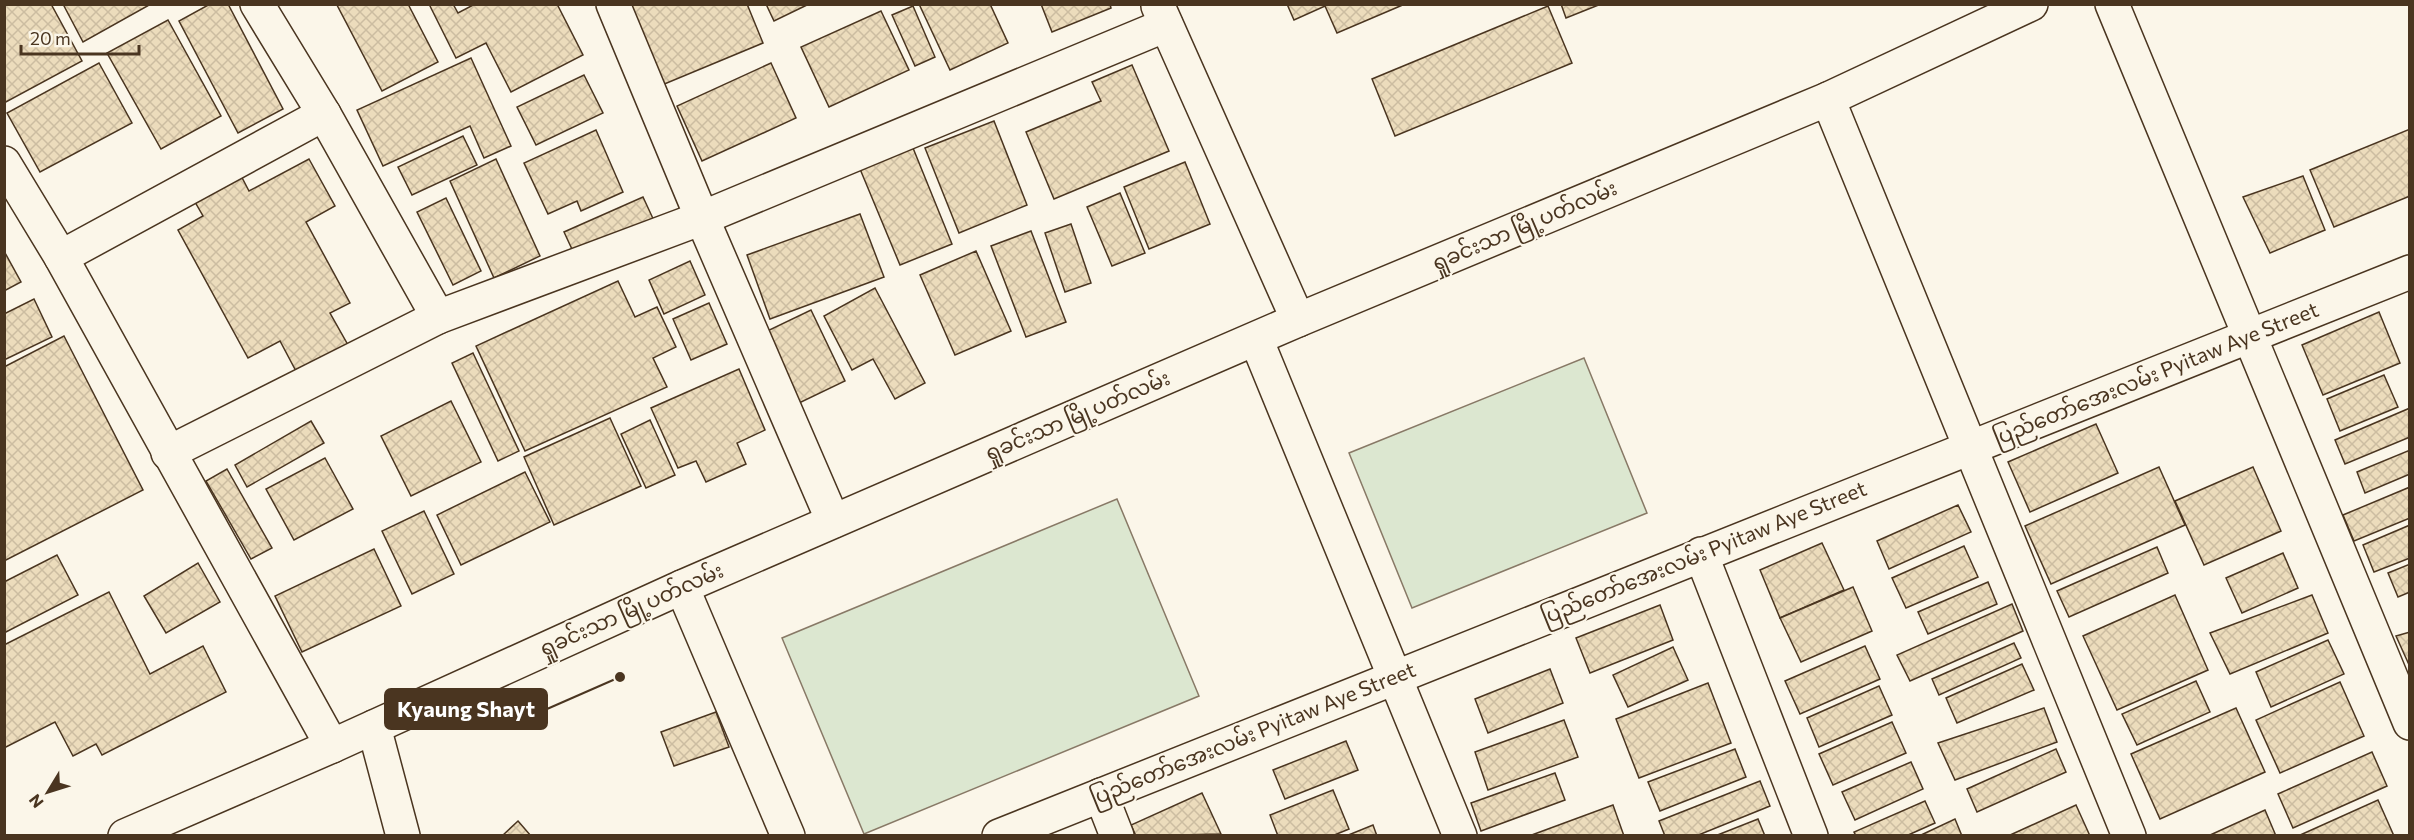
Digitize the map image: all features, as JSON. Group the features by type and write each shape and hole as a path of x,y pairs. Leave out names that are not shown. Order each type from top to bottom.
{"street":[{"path":"257,4 324,114 438,317"},
{"path":"613,4 702,218 833,521"},
{"name":"ရှုခင်းသာ မြို့ပတ်လမ်း","path":"125,836 332,747 682,587 833,521 1298,320 1828,99 2031,4"},
{"path":"2112,4 2409,723"},
{"path":"168,453 438,317 702,218 1162,15 1298,320"},
{"path":"1828,99 2129,836"},
{"path":"61,257 324,114"},
{"path":"4,163 61,257 332,747"},
{"name":"ပြည်တော်အေးလမ်း Pyitaw Aye Street","path":"999,836 2409,272"},
{"path":"1256,339 1460,836"},
{"path":"1701,554 1811,836"},
{"path":"682,587 788,836"},
{"path":"374,727 403,836"},
{"path":"1101,795 1117,836"}],"green space":[{"path":"1584,358 1647,513 1412,608 1349,453"},
{"path":"1117,499 1199,696 864,834 782,638"}],"building":[{"path":"4,4 51,4 82,61 4,103"},
{"path":"63,4 151,4 83,42"},
{"path":"210,4 228,4 283,109 238,133 179,21"},
{"path":"408,4 438,62 382,91 337,5"},
{"path":"429,4 453,4 458,13 475,4 557,4 583,55 511,92 486,43 456,58"},
{"path":"630,4 747,4 763,43 662,85"},
{"path":"766,4 809,4 774,21"},
{"path":"919,4 990,4 1008,43 950,70"},
{"path":"1041,4 1110,4 1111,8 1052,32"},
{"path":"1287,4 1405,4 1337,33 1325,6 1294,20"},
{"path":"1561,4 1601,4 1566,18"},
{"path":"913,6 935,57 915,66 892,15"},
{"path":"1548,6 1572,63 1395,136 1372,79"},
{"path":"881,11 909,70 829,107 801,47"},
{"path":"168,20 221,116 161,149 107,53"},
{"path":"471,58 511,146 484,158 470,126 383,166 357,110"},
{"path":"99,63 132,123 40,172 7,113"},
{"path":"771,63 796,118 702,161 677,106"},
{"path":"1132,65 1169,151 1054,199 1026,132 1101,101 1092,82"},
{"path":"584,75 603,113 536,145 517,107"},
{"path":"994,121 1027,205 959,233 925,148"},
{"path":"2410,129 2410,196 2334,227 2310,170"},
{"path":"596,130 623,192 581,211 577,201 548,214 524,163"},
{"path":"463,136 477,165 412,195 398,167"},
{"path":"913,148 952,244 900,265 860,169"},
{"path":"309,159 335,206 306,222 350,303 330,313 348,345 297,373 280,341 248,358 178,230 203,216 191,195 238,170 249,191"},
{"path":"496,159 540,256 494,278 450,181"},
{"path":"1185,162 1210,224 1149,249 1124,187"},
{"path":"2303,176 2325,230 2270,253 2243,197"},
{"path":"1120,193 1145,253 1112,266 1087,207"},
{"path":"643,197 656,225 577,260 564,232"},
{"path":"446,198 481,271 453,285 417,212"},
{"path":"860,214 884,277 770,319 747,255"},
{"path":"1071,224 1091,283 1065,292 1045,233"},
{"path":"1031,231 1066,322 1026,337 991,246"},
{"path":"4,251 21,282 4,291"},
{"path":"976,251 1011,331 955,355 920,275"},
{"path":"690,261 705,295 664,314 649,280"},
{"path":"618,281 635,317 657,307 676,347 653,358 667,387 525,451 476,346"},
{"path":"875,288 925,383 895,399 873,359 852,370 824,316"},
{"path":"34,299 52,337 4,360 4,314"},
{"path":"709,303 727,344 691,360 673,319"},
{"path":"811,310 845,381 797,404 763,333"},
{"path":"2379,312 2400,363 2323,395 2302,345"},
{"path":"64,336 143,490 4,561 4,367"},
{"path":"473,353 519,451 498,461 452,363"},
{"path":"739,369 765,430 737,443 746,464 706,482 696,461 678,468 651,408"},
{"path":"2384,375 2398,407 2340,431 2327,399"},
{"path":"451,401 481,462 411,496 381,436"},
{"path":"2410,408 2410,437 2345,464 2335,440"},
{"path":"610,418 641,486 554,525 524,457"},
{"path":"650,420 675,475 646,488 621,434"},
{"path":"311,421 324,443 247,487 235,465"},
{"path":"2096,424 2118,473 2030,512 2008,462"},
{"path":"2410,450 2410,474 2365,493 2357,472"},
{"path":"325,458 353,509 294,540 266,489"},
{"path":"2159,467 2185,525 2051,584 2025,526"},
{"path":"2253,467 2281,531 2204,565 2175,501"},
{"path":"227,469 272,548 251,559 206,481"},
{"path":"525,472 550,522 461,565 437,515"},
{"path":"2410,487 2410,518 2354,541 2343,515"},
{"path":"1958,505 1971,532 1889,569 1877,541"},
{"path":"424,511 454,574 412,594 382,531"},
{"path":"2410,525 2410,558 2374,572 2363,545"},
{"path":"1822,543 1844,590 1780,618 1760,570"},
{"path":"1964,546 1978,577 1906,608 1892,578"},
{"path":"2157,547 2168,573 2069,617 2057,591"},
{"path":"374,549 401,606 302,652 275,596"},
{"path":"2283,553 2298,588 2242,613 2226,578"},
{"path":"57,555 78,595 4,633 4,582"},
{"path":"198,563 220,602 166,633 144,596"},
{"path":"2410,564 2410,592 2398,597 2388,573"},
{"path":"1988,582 1997,604 1928,634 1918,612"},
{"path":"1853,587 1872,631 1801,662 1780,618"},
{"path":"109,592 150,674 203,646 226,692 102,755 96,744 73,756 55,722 4,748 4,645"},
{"path":"2175,595 2208,670 2117,710 2083,636"},
{"path":"2312,595 2328,633 2230,674 2210,633"},
{"path":"2012,604 2023,631 1910,681 1897,655"},
{"path":"1660,605 1673,640 1590,673 1576,638"},
{"path":"2410,632 2410,667 2396,636"},
{"path":"2328,640 2344,674 2271,707 2256,672"},
{"path":"2014,643 2021,658 1939,695 1932,679"},
{"path":"1865,646 1880,679 1800,714 1785,681"},
{"path":"1673,647 1688,680 1628,707 1613,675"},
{"path":"2022,664 2034,690 1957,723 1946,698"},
{"path":"1550,669 1563,703 1488,733 1475,699"},
{"path":"2196,681 2210,712 2137,745 2122,714"},
{"path":"2340,682 2364,736 2280,773 2256,720"},
{"path":"1708,683 1731,743 1639,778 1616,719"},
{"path":"1879,686 1892,715 1819,747 1807,718"},
{"path":"2044,708 2057,742 1955,780 1938,743"},
{"path":"2236,708 2265,772 2160,819 2131,754"},
{"path":"716,712 729,747 674,766 661,732"},
{"path":"1564,720 1578,757 1488,790 1475,752"},
{"path":"1892,722 1906,753 1833,785 1819,754"},
{"path":"1346,741 1358,770 1285,799 1273,770"},
{"path":"1735,749 1746,777 1660,811 1648,782"},
{"path":"2056,749 2066,772 1977,812 1967,789"},
{"path":"2372,752 2387,786 2293,828 2278,794"},
{"path":"1911,762 1923,789 1855,820 1842,792"},
{"path":"1555,773 1565,800 1481,831 1471,803"},
{"path":"1760,781 1770,806 1696,836 1665,836 1659,821"},
{"path":"1333,790 1349,829 1332,836 1278,836 1270,815"},
{"path":"1202,793 1221,834 1136,836 1131,825"},
{"path":"2378,800 2394,836 2298,836"},
{"path":"1925,801 1935,823 1906,836 1856,836 1854,832"},
{"path":"1613,805 1624,836 1529,836"},
{"path":"2076,805 2090,836 2008,836"},
{"path":"2265,810 2276,836 2208,836"},
{"path":"1758,819 1765,836 1715,836"},
{"path":"1955,819 1962,836 1919,836"},
{"path":"518,821 531,836 502,836"},
{"path":"1373,825 1377,836 1346,836"}],"place":[{"name":"Kyaung Shayt","path":"620,677"}]}
